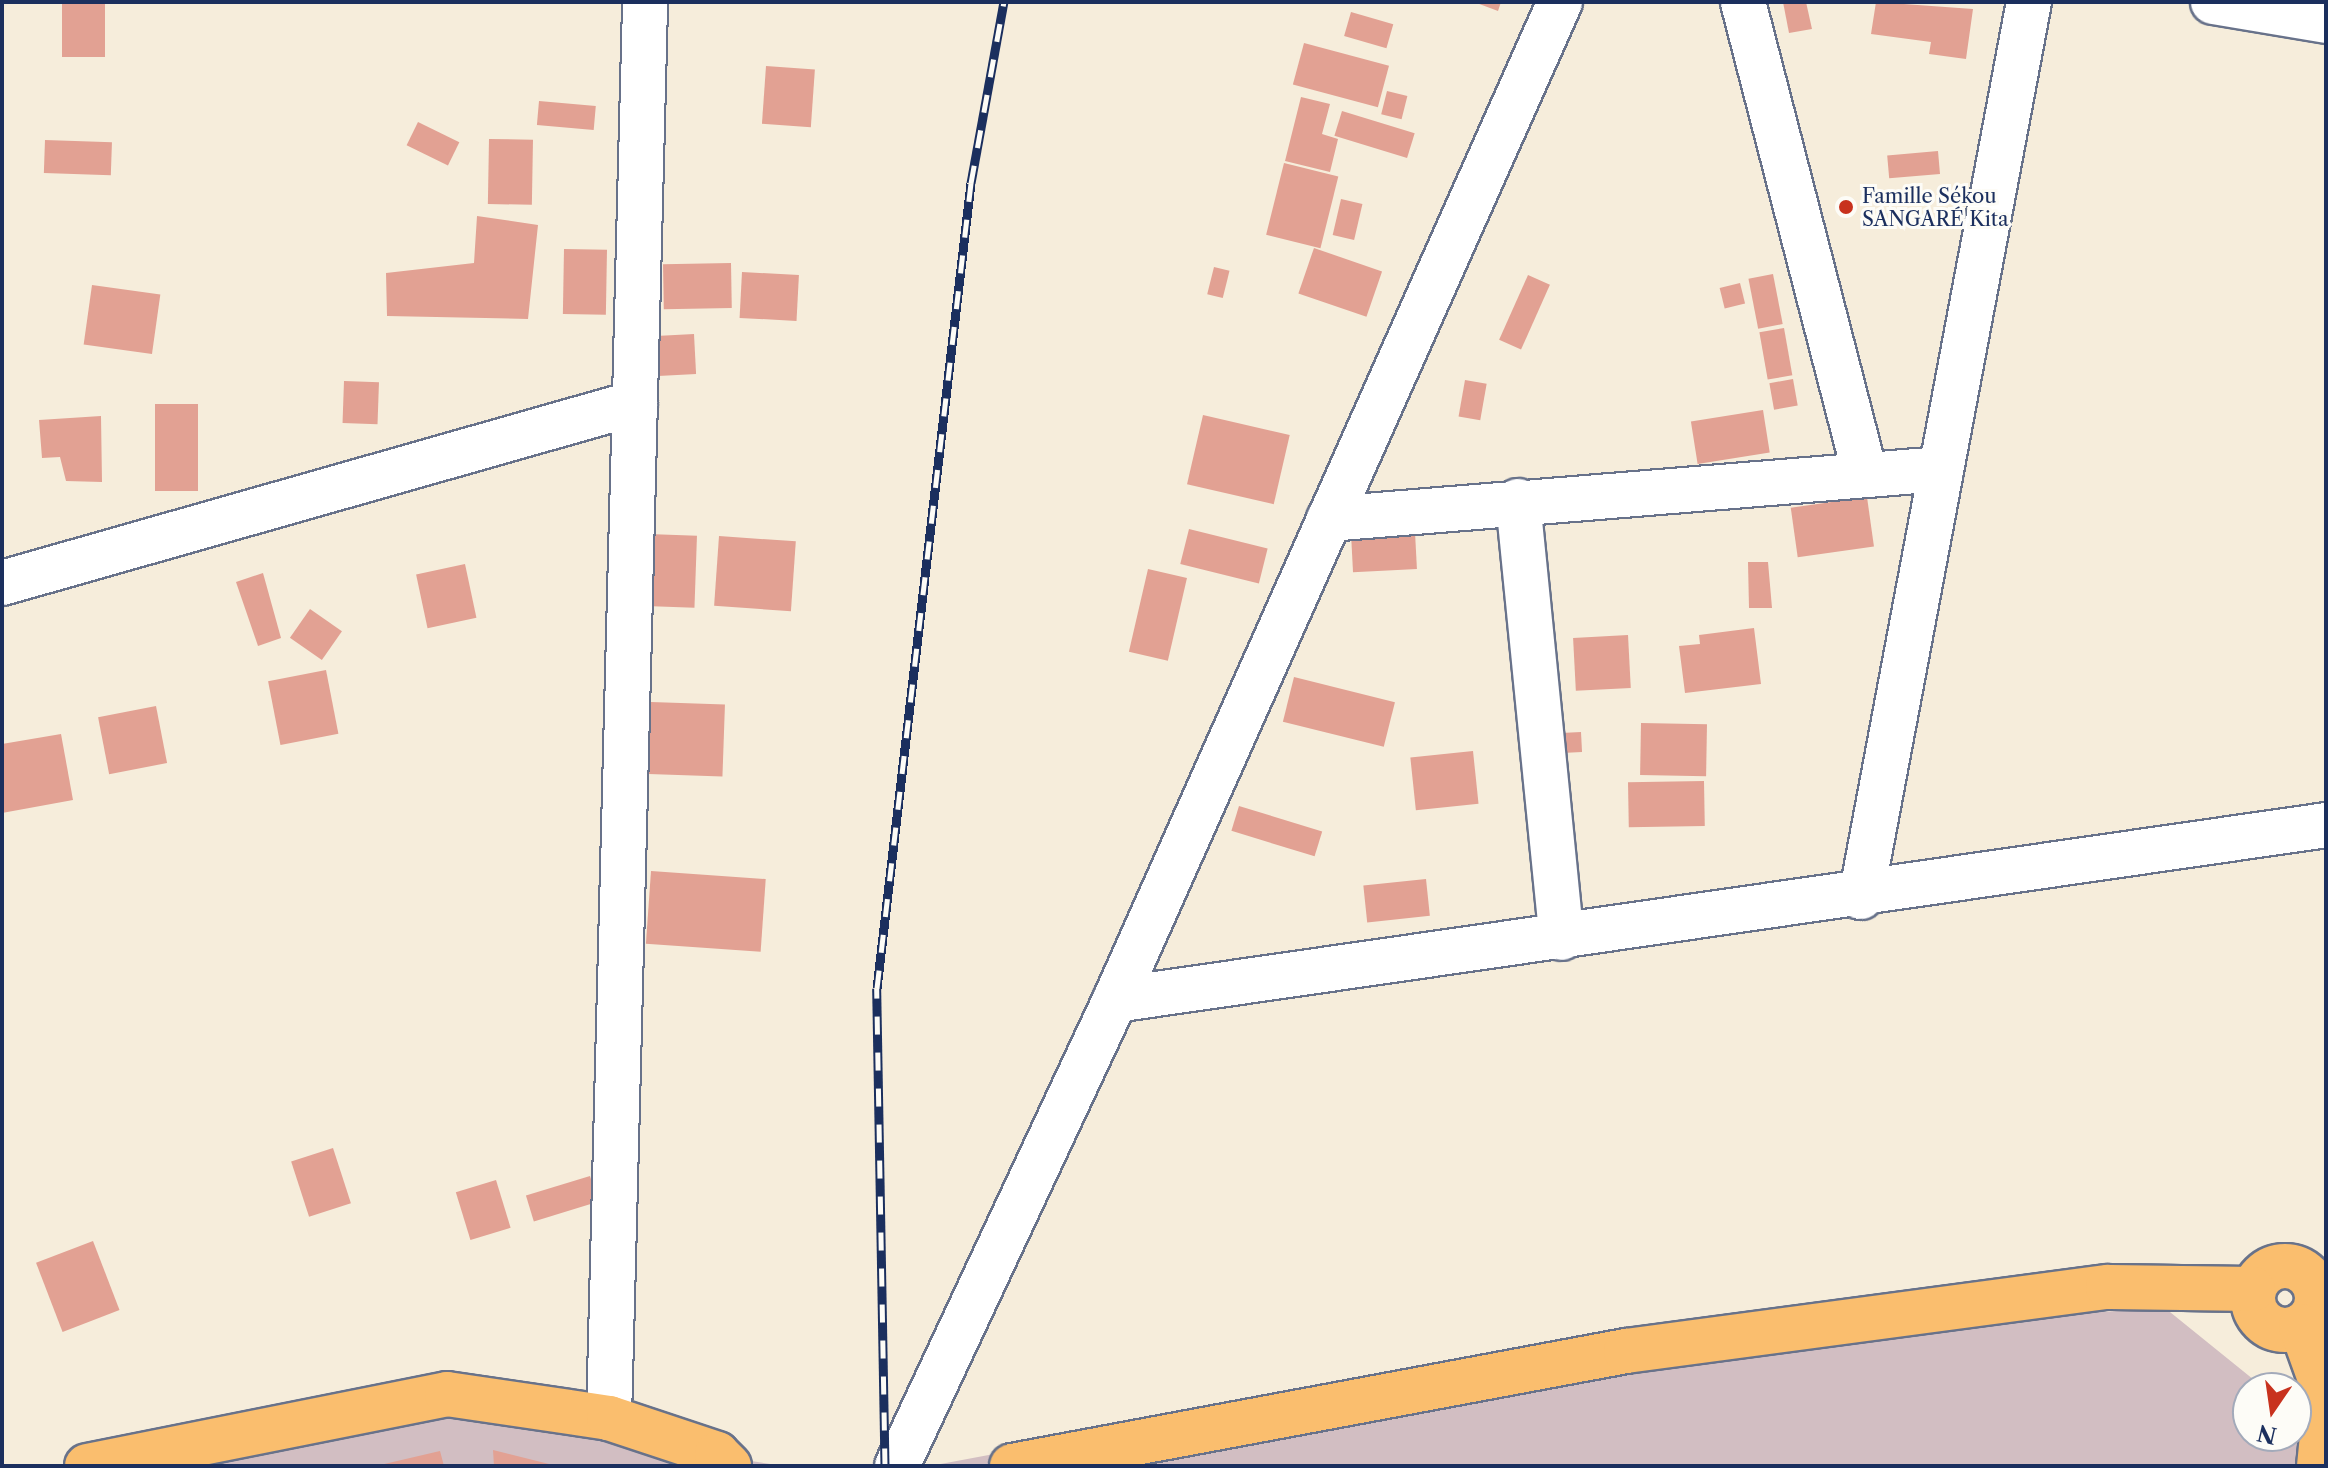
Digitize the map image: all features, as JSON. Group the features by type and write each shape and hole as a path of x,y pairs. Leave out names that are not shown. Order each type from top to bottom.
{"main road":[{"path":"1012,1466 1626,1351 2108,1287 2253,1289 2275,1267 2319,1271 2315,1311 2301,1326 2269,1327 2255,1310 2253,1289"},
{"path":"2301,1326 2326,1396 2319,1466"},
{"path":"87,1466 447,1394 609,1418 717,1454 729,1466"}],"street":[{"path":"609,1418 645,2"},
{"path":"897,1466 1115,1000 1560,2"},
{"path":"1743,2 1865,473"},
{"path":"1861,897 2029,2"},
{"path":"2213,2 2326,21"},
{"path":"2,583 635,403"},
{"path":"1329,519 1518,501 1941,469"},
{"path":"1518,501 1562,938"},
{"path":"1115,1000 1861,897 2326,825"}],"shaded area":[{"path":"2165,1308 2244,1372 2232,1372 2232,1452 2300,1452 2298,1466 930,1466 1573,1345"},
{"path":"446,1413 783,1466 174,1466"}],"building":[{"path":"62,2 105,2 105,57 62,57"},
{"path":"1474,2 1501,2 1498,11"},
{"path":"1783,2 1806,2 1812,29 1789,33"},
{"path":"1876,2 1973,9 1966,59 1929,54 1931,42 1871,34"},
{"path":"1351,12 1393,24 1386,48 1344,36"},
{"path":"1304,43 1389,66 1378,107 1293,85"},
{"path":"766,66 815,69 811,127 762,124"},
{"path":"1387,91 1407,96 1402,119 1381,114"},
{"path":"1301,97 1330,104 1322,134 1338,139 1330,172 1285,161"},
{"path":"539,101 596,106 594,130 537,125"},
{"path":"1342,111 1415,133 1407,158 1334,136"},
{"path":"418,122 459,142 448,166 407,145"},
{"path":"489,139 533,140 532,205 488,204"},
{"path":"45,140 112,142 111,175 44,173"},
{"path":"1938,151 1940,174 1889,178 1887,155"},
{"path":"1284,163 1338,177 1320,248 1266,235"},
{"path":"1341,199 1362,204 1354,240 1333,235"},
{"path":"477,216 538,225 528,319 387,316 386,273 474,263"},
{"path":"1314,248 1382,271 1366,317 1298,293"},
{"path":"564,249 607,250 606,315 563,314"},
{"path":"731,263 732,308 664,309 663,264"},
{"path":"1214,267 1230,271 1223,298 1207,294"},
{"path":"742,272 799,275 797,321 740,318"},
{"path":"1773,274 1783,324 1758,329 1748,279"},
{"path":"1528,275 1550,285 1521,350 1499,340"},
{"path":"1740,283 1745,303 1725,308 1720,288"},
{"path":"92,285 160,295 152,354 84,344"},
{"path":"1784,328 1792,375 1768,380 1759,332"},
{"path":"694,334 696,374 658,376 656,336"},
{"path":"1793,379 1798,406 1774,410 1769,383"},
{"path":"1465,380 1487,384 1480,420 1459,416"},
{"path":"344,381 379,382 378,424 343,423"},
{"path":"155,404 198,404 198,491 155,491"},
{"path":"1763,410 1770,452 1698,464 1691,421"},
{"path":"1203,415 1290,435 1274,504 1187,484"},
{"path":"101,416 102,482 66,481 60,457 42,458 39,420"},
{"path":"1867,497 1874,547 1798,557 1791,508"},
{"path":"1189,529 1268,549 1259,584 1180,564"},
{"path":"1415,532 1417,569 1353,572 1351,535"},
{"path":"648,534 697,536 694,608 645,606"},
{"path":"719,536 796,541 791,611 714,606"},
{"path":"1748,562 1768,562 1772,608 1749,608"},
{"path":"465,564 476,618 428,628 416,574"},
{"path":"1148,569 1187,578 1168,661 1129,652"},
{"path":"263,573 281,638 258,646 236,582"},
{"path":"310,609 342,631 322,660 290,638"},
{"path":"1754,628 1761,684 1685,693 1679,646 1700,644 1699,635"},
{"path":"1628,635 1631,688 1576,691 1573,638"},
{"path":"326,670 338,734 280,745 268,681"},
{"path":"1294,677 1395,702 1384,747 1283,722"},
{"path":"651,702 725,705 722,777 648,774"},
{"path":"156,706 167,763 109,774 98,717"},
{"path":"1641,723 1707,724 1706,776 1640,775"},
{"path":"1581,732 1582,752 1547,754 1546,734"},
{"path":"61,734 73,800 2,813 2,744"},
{"path":"1473,751 1479,804 1416,810 1410,758"},
{"path":"1704,781 1705,826 1629,827 1628,782"},
{"path":"1239,806 1322,831 1315,856 1231,831"},
{"path":"651,871 766,879 761,952 646,944"},
{"path":"1426,879 1430,916 1367,922 1363,886"},
{"path":"333,1148 351,1203 309,1217 291,1162"},
{"path":"590,1176 598,1202 534,1221 526,1196"},
{"path":"496,1180 511,1228 470,1240 456,1192"},
{"path":"93,1241 120,1310 63,1332 36,1263"},
{"path":"493,1450 553,1465 553,1466 494,1466"},
{"path":"440,1451 444,1466 380,1466 380,1465"}],"railway":[{"path":"885,1466 877,988 971,183 1004,2"}],"place":[{"name":"Famille Sékou SANGARÉ Kita","path":"1846,207"}]}
